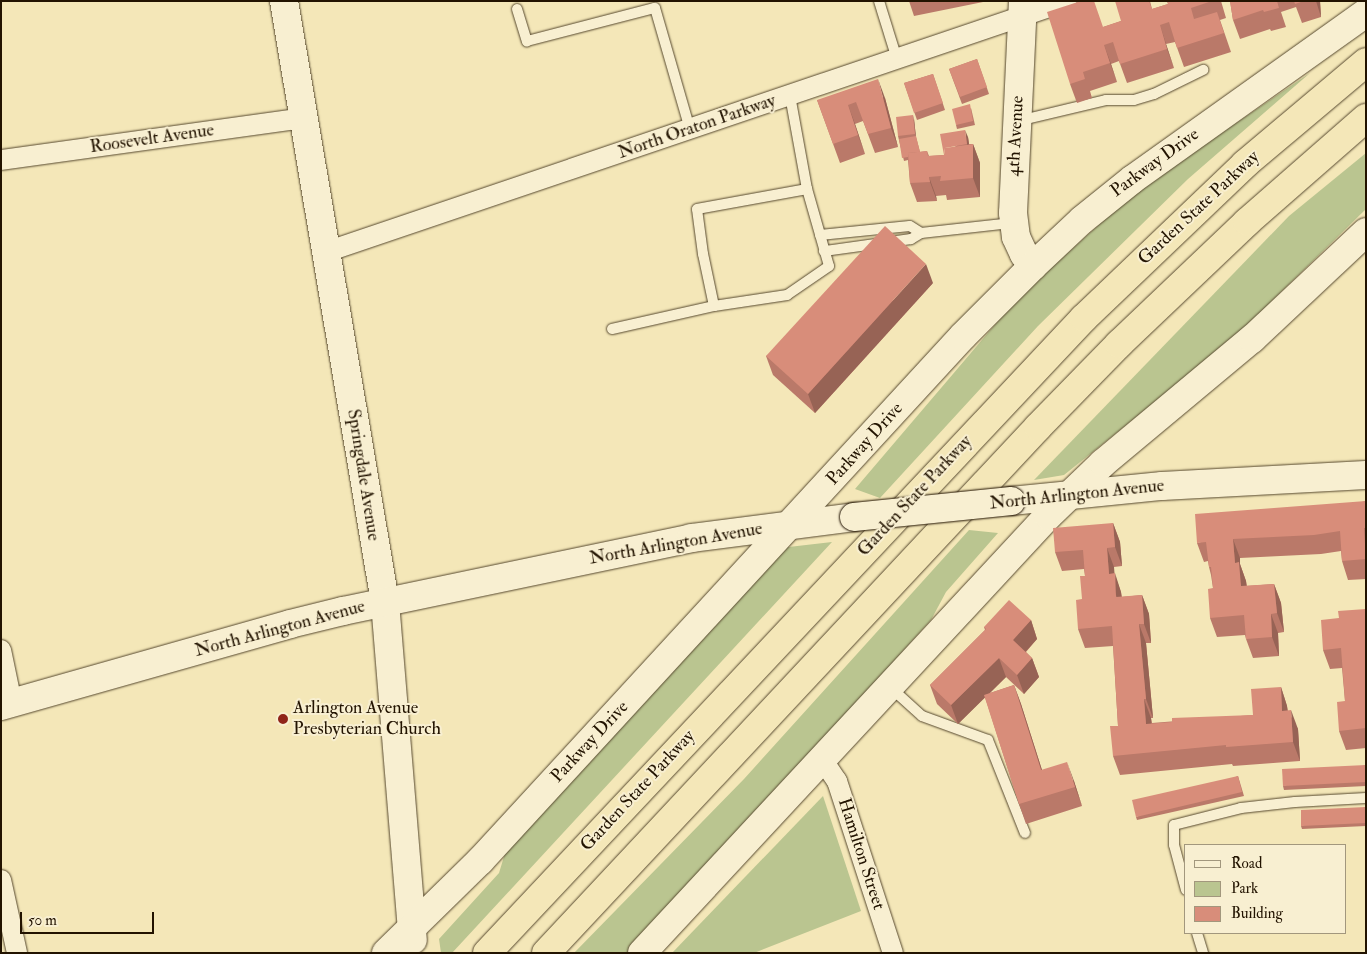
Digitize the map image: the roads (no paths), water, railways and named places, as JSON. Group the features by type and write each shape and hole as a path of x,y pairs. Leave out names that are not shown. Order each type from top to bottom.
{"highway":[{"name":"Garden State Parkway","path":"487,953 1084,318 1245,164 1366,62"},
{"path":"546,953 1032,434 1119,344 1247,222 1366,118"}],"street":[{"name":"Springdale Avenue","path":"284,1 390,641 413,941"},
{"name":"North Oraton Parkway","path":"326,252 897,59 1023,9 1067,1"},
{"name":"4th Avenue","path":"1023,9 1014,223 1020,246 1033,266"},
{"name":"Parkway Drive","path":"386,953 413,941 480,862 963,336 1033,266 1082,220 1133,179 1366,13"},
{"name":"Roosevelt Avenue","path":"1,160 304,118"},
{"path":"642,953 1070,494 1131,439 1252,339 1366,232"},
{"name":"North Arlington Avenue","path":"6,704 290,624 384,602 691,538 791,524 1070,494 1162,486 1366,475"},
{"path":"1,650 6,704"},
{"name":"Hamilton Street","path":"822,759 837,781 893,953"},
{"path":"1,880 17,953"}],"lane":[{"path":"878,1 897,59"},
{"path":"517,8 527,41 655,8 690,129"},
{"path":"1017,121 1106,100 1134,100 1154,94 1203,70"},
{"path":"612,329 714,306 787,295 829,266 807,189 790,95"},
{"path":"714,306 703,254 697,209 807,189"},
{"path":"824,251 911,239 921,233 1014,223"},
{"path":"820,235 910,226 921,233"},
{"path":"889,687 922,716 988,740 1025,833"},
{"path":"1184,882 1174,845 1174,825 1242,808 1295,802 1366,798"},
{"path":"1197,934 1203,953"}],"place":[{"name":"Arlington Avenue Presbyterian Church","path":"283,719"}]}
